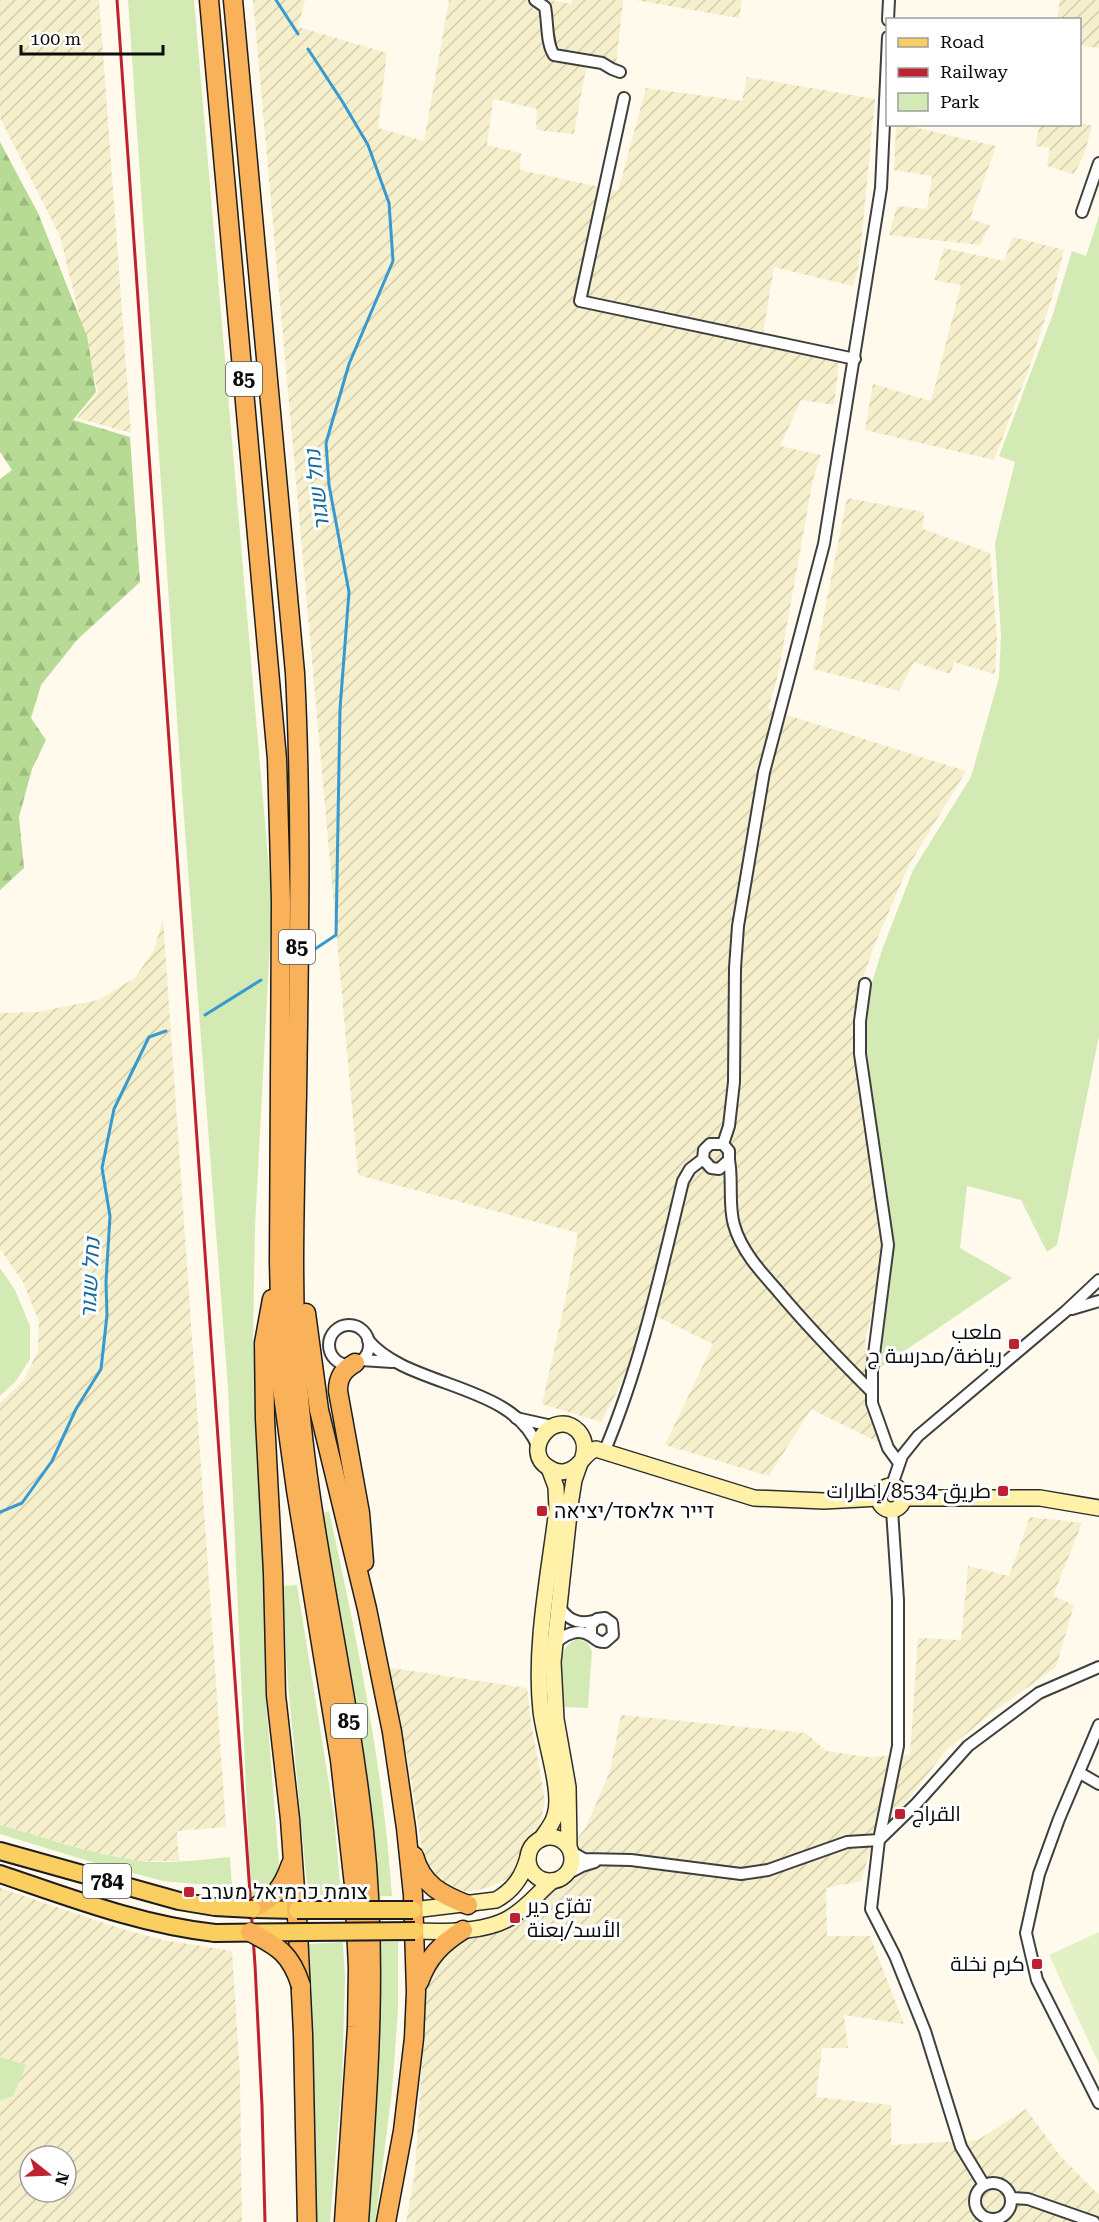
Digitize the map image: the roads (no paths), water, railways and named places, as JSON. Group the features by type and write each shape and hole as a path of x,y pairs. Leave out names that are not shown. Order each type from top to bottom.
{"highway":[{"name":"85","path":"209,0 277,759 281,959 279,1261 282,1388 296,1490 340,1760 354,1885 358,1968 357,2027 344,2222"},
{"name":"85","path":"233,0 295,673 299,771 294,1222 297,1361 303,1436 358,1780 369,1883 372,2019 359,2222"},
{"path":"294,1222 319,1410 367,1609 392,1732 405,1820 415,1931 414,2038 403,2131 386,2222"},
{"path":"279,1261 264,1343 264,1383 276,1695 290,1819 301,1986 307,2222"},
{"path":"358,1362 343,1372 338,1383 338,1391 361,1525 367,1609"},
{"path":"405,1820 416,1864 424,1878 441,1894 468,1905"},
{"path":"252,1909 276,1893 286,1878 293,1860"},
{"path":"416,1992 429,1959 442,1945 463,1930"},
{"path":"250,1932 282,1950 288,1956 301,1986"}],"main road":[{"path":"607,1447 596,1449 565,1472 549,1468 541,1460 538,1448 541,1437 552,1426 567,1425 607,1447 754,1498 824,1501 879,1498"},
{"path":"528,1857 530,1870 539,1878 559,1878 572,1861 568,1787 554,1703 554,1645 570,1505 574,1480 585,1446 580,1433"},
{"name":"784","path":"0,1851 179,1901 215,1907 413,1910 496,1900 512,1889 523,1872 533,1844 541,1839 552,1822 557,1801 544,1732 539,1689 540,1647 556,1509 556,1487 549,1468"},
{"path":"892,1485 899,1488 903,1498 901,1505 892,1510 883,1507 879,1498 884,1488 892,1485"},
{"path":"903,1498 1040,1498 1099,1508"},
{"path":"541,1839 551,1836 558,1838 570,1849"},
{"name":"784","path":"0,1874 100,1908 147,1921 186,1930 215,1933 463,1930 500,1923 513,1916 559,1878"}],"street":[{"path":"535,0 545,7 550,49 554,55 602,63 621,72"},
{"path":"888,18 889,0"},
{"path":"723,1144 731,1116 734,1082 735,968 738,926 764,772 824,544 855,359 880,188 886,75"},
{"path":"624,98 580,301 855,359"},
{"path":"1082,212 1099,163"},
{"path":"865,984 860,1021 860,1054 888,1245 872,1370 872,1403 888,1449 899,1463"},
{"path":"607,1447 651,1310 683,1181 690,1169 703,1159 706,1146 714,1142 723,1144 729,1151 732,1176 731,1210 734,1224 750,1256 814,1334 872,1392"},
{"path":"703,1159 707,1166 715,1169 723,1167 729,1160"},
{"path":"892,1485 902,1456 918,1436 1066,1311 1099,1280"},
{"path":"1066,1311 1099,1301"},
{"path":"401,1364 385,1361 342,1363 336,1359 329,1348 331,1336 340,1327 352,1325 363,1331 376,1348 401,1364 502,1407 516,1418 532,1436 538,1448"},
{"path":"358,1362 368,1349 368,1340"},
{"path":"516,1418 552,1426"},
{"path":"892,1510 898,1600 898,1746 879,1840 871,1910 895,1956 926,2031 961,2147 984,2185"},
{"path":"554,1645 571,1633 591,1636 597,1641 605,1642 611,1638 614,1631 609,1620 601,1617 593,1621 575,1622 565,1616 559,1606"},
{"path":"591,1636 590,1629 593,1621"},
{"path":"570,1849 584,1859 631,1860 729,1873 754,1873 847,1842 879,1840 917,1803 968,1746 1039,1693 1099,1667"},
{"path":"1099,1725 1059,1819 1039,1874 1026,1933 1037,1980 1099,2103"},
{"path":"1080,1773 1099,1784"},
{"path":"559,1878 582,1866 604,1860"},
{"path":"1000,2184 1005,2187 1011,2198 1006,2219 989,2219 979,2213 976,2208 975,2196 984,2185 1000,2184"},
{"path":"1011,2198 1028,2199 1094,2222"}],"waterway":[{"name":"נחל שגור","path":"276,0 298,34"},
{"name":"נחל שגור","path":"308,49 368,145 389,203 393,261 349,364 326,443 329,485 349,592 340,709 336,935 315,949"},
{"name":"נחל שגור","path":"205,1015 261,980"},
{"name":"נחל שגור","path":"0,1512 22,1503 52,1461 76,1409 101,1369 107,1315 106,1282 110,1216 102,1168 114,1109 149,1037 166,1031"}],"railway":[{"path":"117,0 255,1965 265,2222"}],"place":[{"name":"ملعب رياضة/مدرسة ج","path":"1014,1344"},
{"name":"طريق 8534/إطارات","path":"1003,1491"},
{"name":"דייר אלאסד/יציאה","path":"542,1511"},
{"name":"القراج","path":"900,1814"},
{"name":"צומת כרמיאל מערב","path":"189,1892"},
{"name":"تفرّع دير الأسد/بعنة","path":"515,1918"},
{"name":"كرم نخلة","path":"1037,1964"}]}
